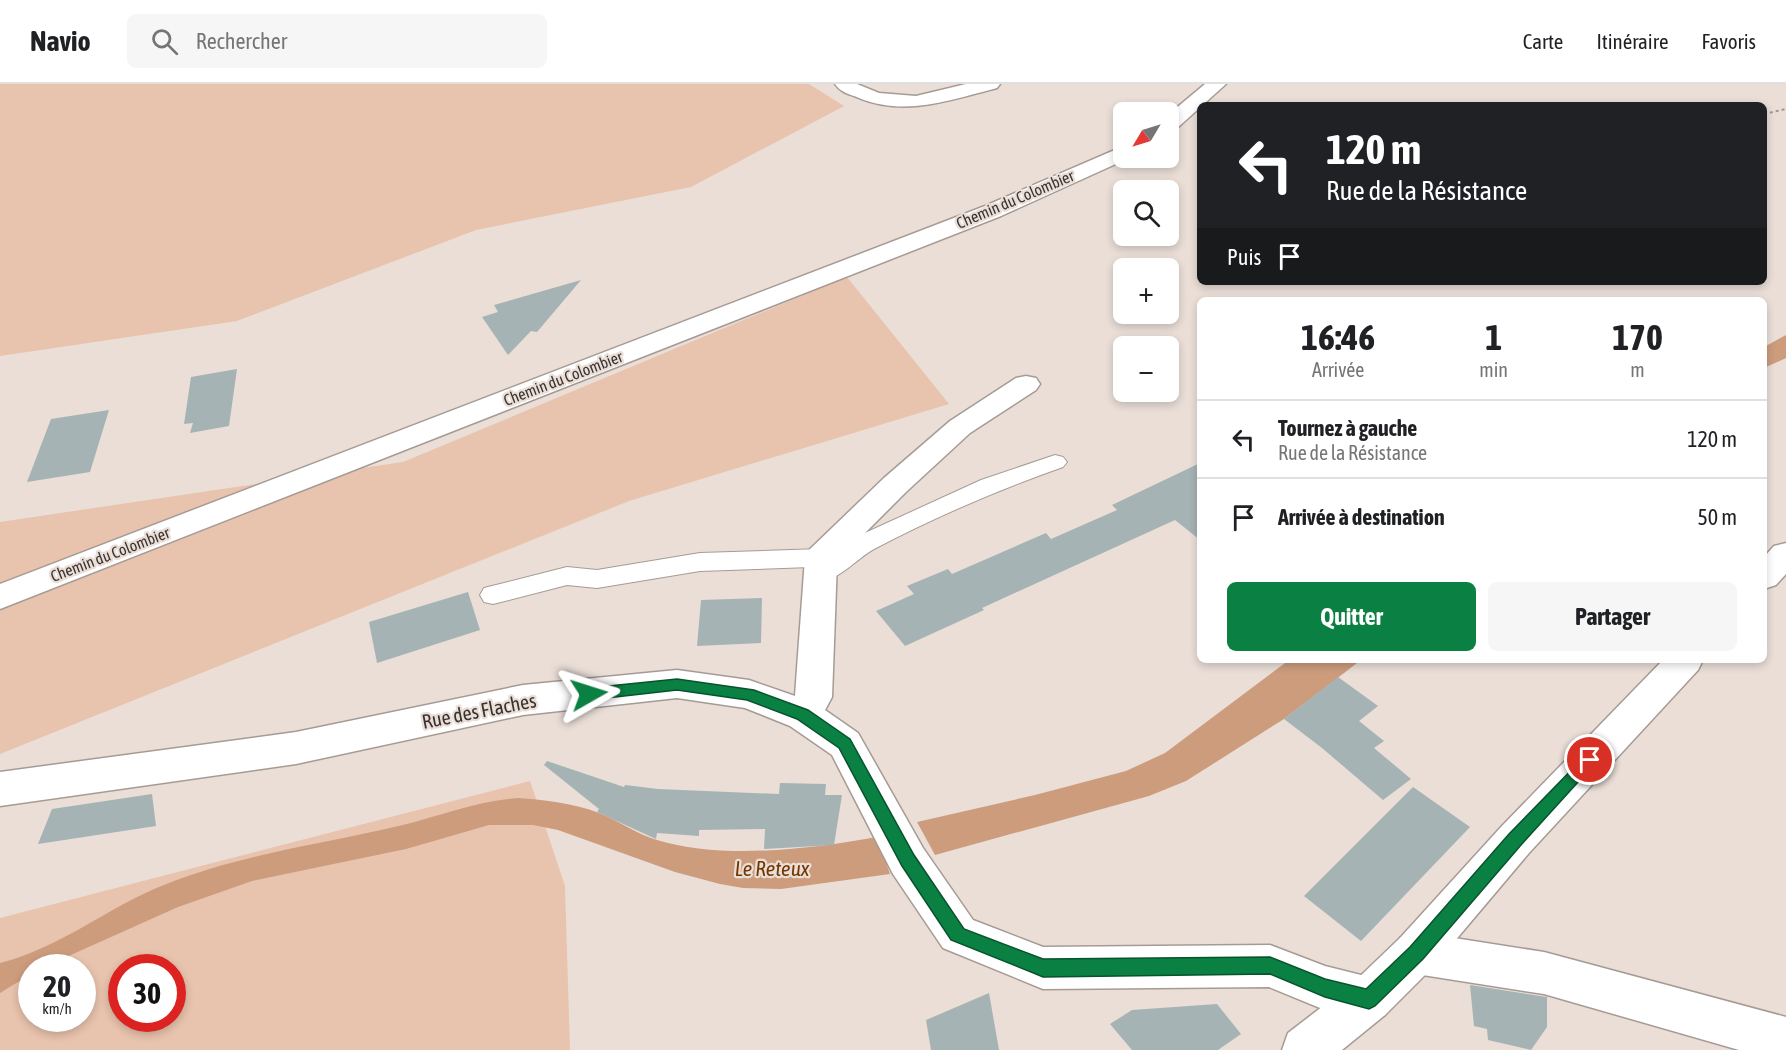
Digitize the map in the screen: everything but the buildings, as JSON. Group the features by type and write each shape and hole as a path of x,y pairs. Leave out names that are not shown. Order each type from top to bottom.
{"street":[{"path":"845,84 876,98 916,102 990,84"},
{"path":"1179,116 1216,84"},
{"name":"Chemin du Colombier","path":"0,597 993,211 1113,157"},
{"path":"803,715 814,696 820,573 895,484 960,427 1026,384"},
{"path":"1767,574 1786,554"},
{"path":"1305,1050 1369,999 1416,953 1515,840 1682,663"},
{"name":"Rue des Flaches","path":"0,789 296,748 523,700 677,684 749,694 803,715 845,744 908,861 958,934 1043,968 1270,966 1325,988 1369,999"},
{"path":"1416,953 1544,973 1786,1040"}],"lane":[{"path":"493,595 567,576 597,579 700,562 820,573 863,544 989,485 1055,462"}],"path":[{"path":"1767,113 1786,109"}],"shaded area":[{"path":"0,84 809,84 844,106 691,187 476,230 237,321 0,356"},
{"path":"847,277 949,404 629,501 0,754 0,522 403,462"},
{"path":"530,781 565,886 570,1050 0,1050 0,918"}],"water":[{"path":"1786,335 1786,358 1767,367 1767,345"},
{"path":"1285,663 1357,663 1284,719 1186,781 1149,796 935,855 917,822 1126,771 1165,753"},
{"name":"Le Reteux","path":"518,798 579,807 599,813 657,840 710,850 796,848 877,837 890,874 781,889 743,888 675,872 558,830 533,825 489,825 406,849 252,881 178,907 73,954 27,954 63,938 143,894 193,874 252,857 403,825 474,805"},
{"name":"Le Reteux","path":"18,957 18,982 0,993 0,963"}],"route":[{"path":"589,694 677,684 749,694 803,715 845,744 908,861 958,934 1043,968 1270,966 1325,988 1369,999 1416,953 1515,840 1590,760"}]}
